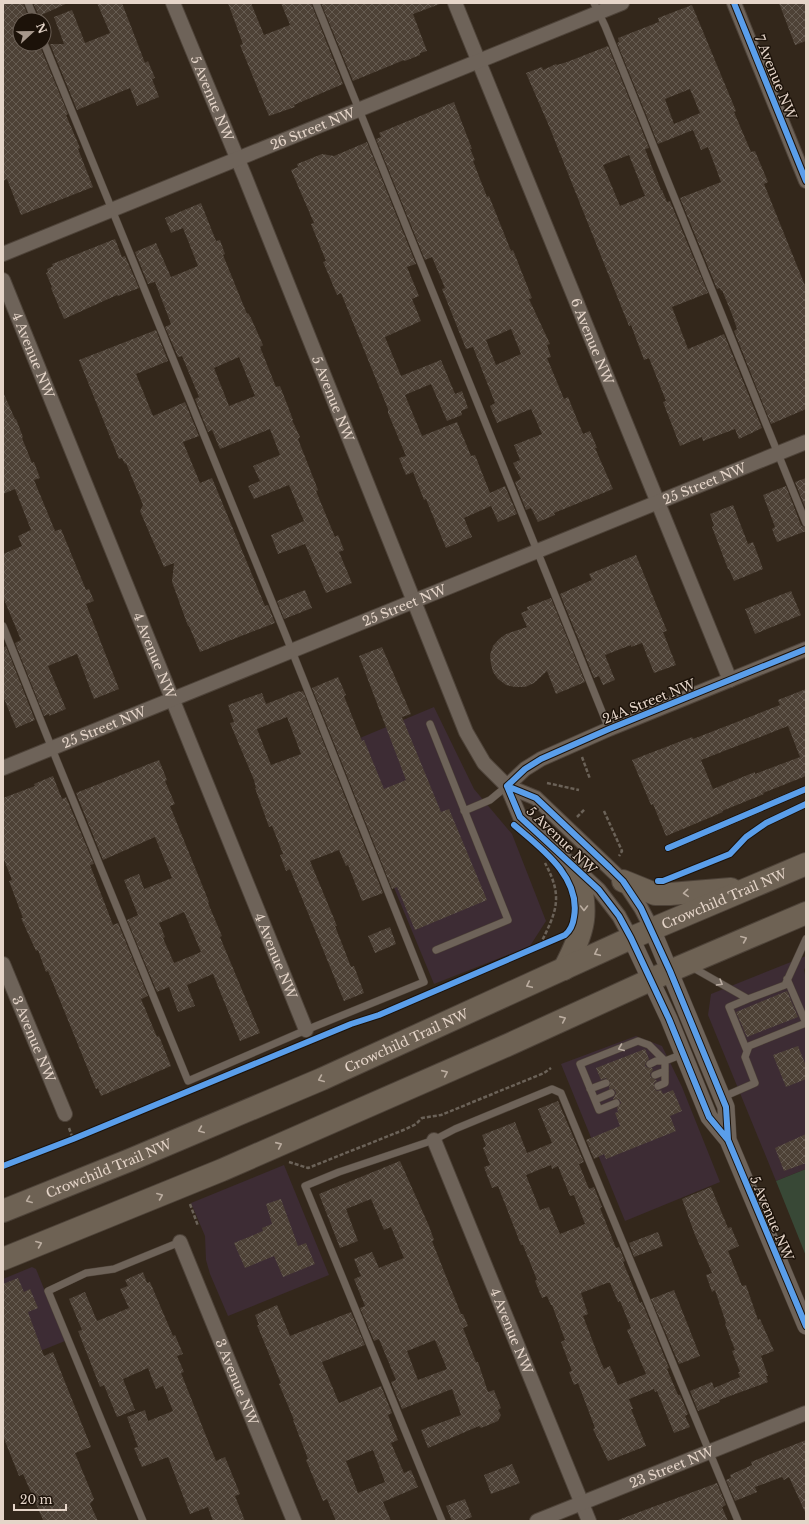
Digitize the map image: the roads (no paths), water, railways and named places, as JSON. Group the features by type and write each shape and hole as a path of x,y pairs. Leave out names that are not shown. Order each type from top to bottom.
{"highway":[{"name":"Crowchild Trail NW","path":"3,1210 130,1160 322,1079 631,938 806,864"},
{"path":"564,969 578,941 584,918 583,893 577,870"},
{"path":"622,881 655,894 752,888"},
{"path":"3,1259 222,1170 503,1047 650,980 806,913"}],"street":[{"name":"5 Avenue NW","path":"173,3 466,732 484,763 507,786 520,817 599,890 613,908 631,938 683,1054 709,1117 728,1140 806,1326"},
{"name":"6 Avenue NW","path":"455,3 659,502 730,680"},
{"name":"26 Street NW","path":"3,254 478,61 596,8 622,3"},
{"name":"7 Avenue NW","path":"734,3 806,181"},
{"name":"4 Avenue NW","path":"3,280 306,1030"},
{"name":"25 Street NW","path":"3,768 806,442"},
{"name":"24A Street NW","path":"507,786 525,769 541,759 609,729 806,649"},
{"name":"5 Avenue NW","path":"507,786 536,798 622,881 641,908 652,929 678,968 726,1107 728,1140"},
{"name":"3 Avenue NW","path":"3,964 65,1114"},
{"name":"4 Avenue NW","path":"434,1140 589,1521"},
{"name":"3 Avenue NW","path":"180,1242 294,1521"},
{"name":"23 Street NW","path":"537,1521 806,1413"}],"lane":[{"path":"316,3 609,729"},
{"path":"596,8 806,523"},
{"path":"3,626 188,1081 306,1030 424,982 292,650 48,52"},
{"path":"430,724 508,920 436,950"},
{"path":"464,811 490,800 507,786"},
{"path":"668,848 806,789"},
{"path":"747,1051 729,1007 785,985 806,938"},
{"path":"678,968 748,999"},
{"path":"722,1098 755,1083 745,1058 749,1046 806,1023 787,979"},
{"path":"616,1103 599,1110 580,1064 638,1041 649,1045 665,1061 665,1083 658,1086"},
{"path":"650,1064 656,1061 665,1061 683,1054"},
{"path":"655,1075 665,1071"},
{"path":"590,1089 606,1083"},
{"path":"442,1521 305,1186 346,1170 434,1140 552,1088 561,1093 738,1521"},
{"path":"595,1100 611,1093"},
{"path":"143,1521 48,1291 86,1272 114,1269 180,1242"}]}
